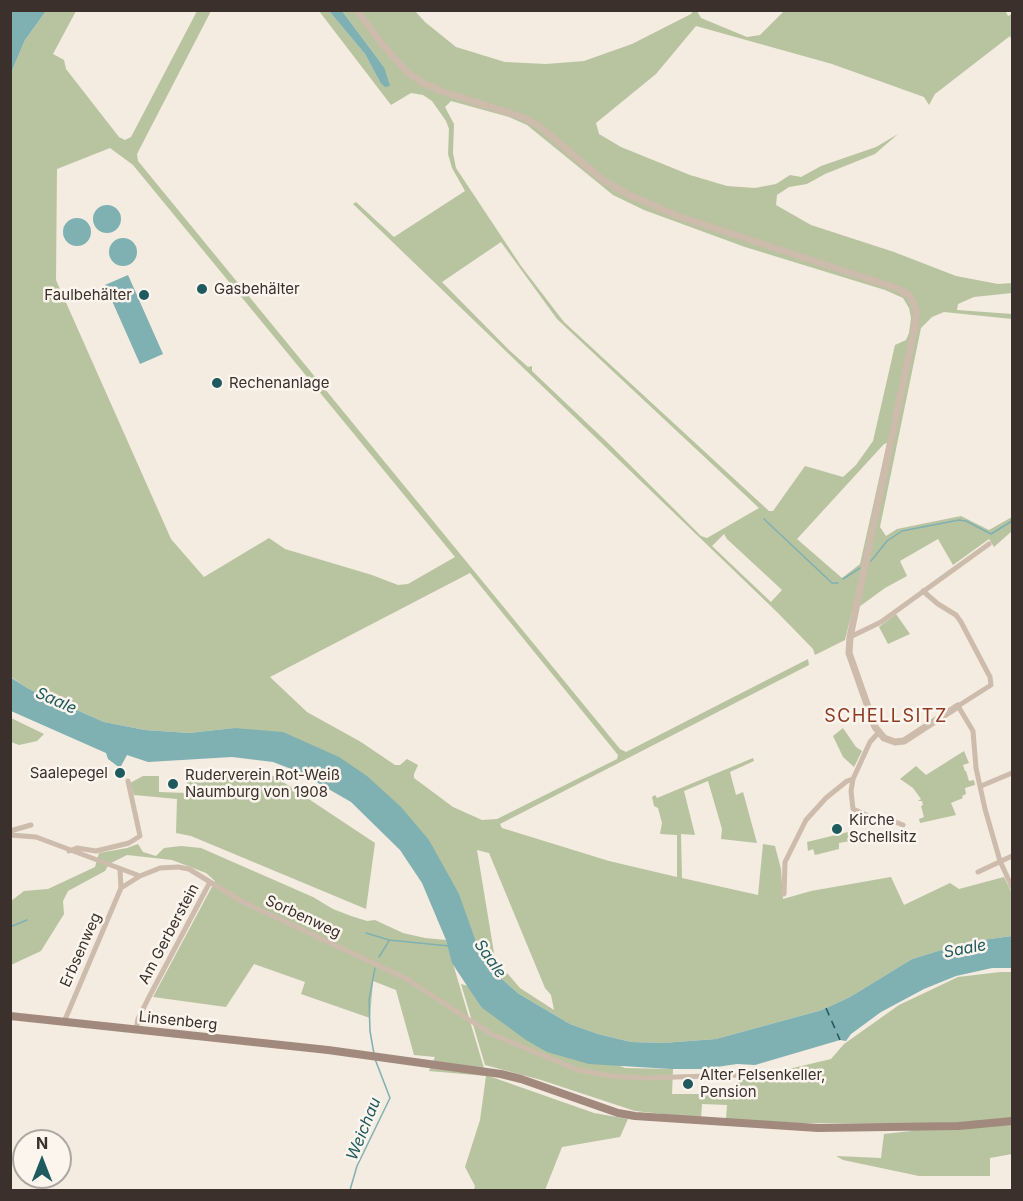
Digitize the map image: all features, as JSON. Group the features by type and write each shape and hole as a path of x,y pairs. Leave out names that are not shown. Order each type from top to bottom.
{"main road":[{"name":"Linsenberg","path":"10,1016 342,1052 507,1075 618,1113 635,1116 828,1128 959,1126 1012,1121"}],"street":[{"path":"357,10 381,44 407,72 423,84 441,92 522,117 539,126 603,180 627,194 678,216 899,289 909,296 917,312 914,331 850,637 849,653 874,727 884,738 895,742 904,741 992,685 990,677 956,615 923,591"},
{"path":"850,637 881,622 989,544"},
{"path":"958,706 973,731 976,768 1000,861 1012,886"},
{"path":"879,732 870,742 853,779 851,791 853,809 875,819 903,825"},
{"path":"981,786 1012,773"},
{"path":"784,894 785,862 806,820 826,798 847,781 853,779"},
{"path":"69,851 77,848 96,851 118,847 140,836 128,782"},
{"path":"10,831 32,825"},
{"path":"10,835 36,837 140,876"},
{"path":"978,872 1012,856"},
{"name":"Sorbenweg","path":"121,888 140,876 160,868 178,867 193,871 241,901 402,976 503,1040 578,1070 594,1074 643,1078 742,1075"},
{"path":"120,870 121,888"},
{"name":"Am Gerberstein","path":"136,1030 148,999 210,882"},
{"name":"Erbsenweg","path":"64,1022 121,888"}],"green space":[{"path":"1005,10 1008,16 1012,14 1012,42 1010,36 935,94 929,105 924,97 832,64 696,26 656,74 596,123 599,134 621,147 690,175 727,186 755,188 776,184 790,175 801,177 821,166 876,147 898,134 875,154 825,174 807,184 789,187 777,195 776,205 811,225 894,252 956,276 998,284 1012,283 1012,293 974,297 958,304 957,310 1012,314 1012,319 944,312 932,317 921,328 880,527 886,536 897,529 961,516 989,530 1012,517 1012,531 994,547 989,539 953,565 938,539 900,561 907,576 885,588 852,612 845,640 815,655 813,649 778,613 353,204 356,202 394,237 465,191 452,168 448,154 449,129 432,101 423,95 411,93 391,105 319,11 329,11 365,54 380,82 384,67 342,11 415,11 456,47 505,62 546,64 584,61 632,44 693,11 697,11 701,18 747,37 760,35 784,11","holes":["451,101 509,117 527,125 613,195 644,210 745,247 885,290 903,298 909,308 911,318 909,333 906,340 895,345 873,441 856,465 843,477 805,466 773,511 769,511 564,322 521,266 456,168 453,153 454,124 445,107","501,242 557,319 759,508 707,538 701,536 532,371 532,366 528,367 509,350 442,282","887,443 860,564 842,578 797,539","724,534 782,590 771,602 712,546"]},
{"path":"46,11 76,11 53,54 64,60 66,69 119,137 125,140 131,137 197,11 211,11 137,154 138,161 620,749 626,752 808,659 809,665 500,824 502,828 609,861 677,877 677,835 660,834 662,823 652,797 655,795 657,798 753,758 754,761 730,772 736,795 743,792 757,843 721,839 722,829 708,781 684,791 695,835 681,834 682,878 758,895 763,844 775,846 781,869 783,899 811,891 891,877 904,905 950,883 959,889 1004,877 1012,893 1012,936 968,942 912,959 850,997 822,1010 716,1039 663,1043 631,1042 598,1034 570,1024 519,994 482,959 429,840 234,728 189,733 145,730 104,722 29,689 11,677 11,73 25,40","holes":["110,148 133,165 455,557 408,584 398,585 285,549 269,538 204,577 171,539 56,280 57,169","470,573 618,755 617,759 497,819 482,820 453,807 414,778 418,765 407,759 400,765 395,765 361,742 307,712 270,677","477,850 489,853 545,988 551,995 554,1010 520,988 495,959"]},
{"path":"896,614 910,634 888,644 879,627"},
{"path":"10,718 44,734 37,741 19,745 11,742"},
{"path":"843,728 856,747 862,751 854,767 843,757 833,736"},
{"path":"964,751 969,763 963,765 969,781 974,780 975,785 965,788 966,794 962,796 963,798 951,803 956,815 920,823 919,819 924,817 922,801 918,801 921,799 913,788 900,779 916,766 926,775"},
{"path":"143,776 159,776 159,792 186,793 187,776 274,776 375,843 366,909 191,836 176,833 177,799 134,795 130,783"},
{"path":"848,832 850,841 839,843 839,849 815,855 813,849 808,851 807,842"},
{"path":"138,844 143,852 156,856 164,848 181,846 201,848 351,916 367,921 375,920 403,933 446,940 486,1075 594,1113 628,1119 620,1137 562,1147 545,1190 474,1190 475,1186 465,1167 480,1120 486,1076 429,1071 435,1057 414,1055 396,990 373,981 370,1018 301,994 305,982 254,964 226,1007 153,997 215,881 206,873 172,860 127,855 109,864 105,871 68,891 63,901 64,914 41,951 11,965 11,901 24,891 48,889 95,867 99,853"},
{"path":"1012,972 1012,1154 990,1158 990,1176 919,1176 843,1160 836,1156 881,1158 884,1134 911,1131 909,1124 796,1123 726,1119 727,1105 702,1104 701,1118 635,1111 541,1080 485,1065 461,984 468,986 481,1007 625,1068 673,1069 672,1094 734,1094 738,1081 831,1059 844,1044 899,1005 958,977"}],"water":[{"path":"11,10 46,11 25,40 11,73"},
{"path":"329,11 342,11 384,67 390,86 385,87 380,82 365,54"},
{"path":"107,205 117,209 121,219 117,229 107,233 97,229 93,219 97,209"},
{"path":"77,218 87,222 91,232 87,242 77,246 67,242 63,232 67,222"},
{"path":"123,238 133,242 137,252 133,262 123,266 113,262 109,252 113,242"},
{"path":"128,275 163,354 140,364 105,285"},
{"name":"Saale","path":"10,677 29,689 104,722 145,730 189,733 234,728 283,732 339,757 367,776 401,807 429,840 459,894 482,959 495,973 519,994 570,1024 598,1034 631,1042 663,1043 716,1039 822,1010 850,997 912,959 968,942 1012,936 1012,968 992,968 956,976 924,989 881,1012 851,1034 846,1041 840,1040 755,1065 737,1064 703,1069 671,1069 589,1064 547,1052 526,1040 481,1007 452,963 446,940 422,883 400,850 351,802 299,772 273,762 232,757 148,762 127,755 120,768 108,759 106,753 11,711"}],"waterway":[{"path":"764,519 832,583 838,583"},
{"path":"871,561 887,541 902,531 959,520 966,521 991,534 1012,521"},
{"path":"843,579 860,568"},
{"path":"10,927 27,920"},
{"name":"Weichau","path":"366,933 389,940 449,946"},
{"name":"Weichau","path":"379,957 389,941"},
{"name":"Weichau","path":"374,1054 370,1031 369,1000 375,968"},
{"name":"Weichau","path":"350,1190 357,1166 390,1098 375,1059"}],"ferry route":[{"path":"826,1008 840,1040"}],"place":[{"name":"Gasbehälter","path":"202,289"},
{"name":"Faulbehälter","path":"144,295"},
{"name":"Rechenanlage","path":"217,383"},
{"name":"Saalepegel","path":"120,773"},
{"name":"Ruderverein Rot-Weiß Naumburg von 1908","path":"173,784"},
{"name":"Kirche Schellsitz","path":"837,829"},
{"name":"Alter Felsenkeller, Pension","path":"688,1084"}],"district":[{"name":"SCHELLSITZ","path":"886,717"}]}
